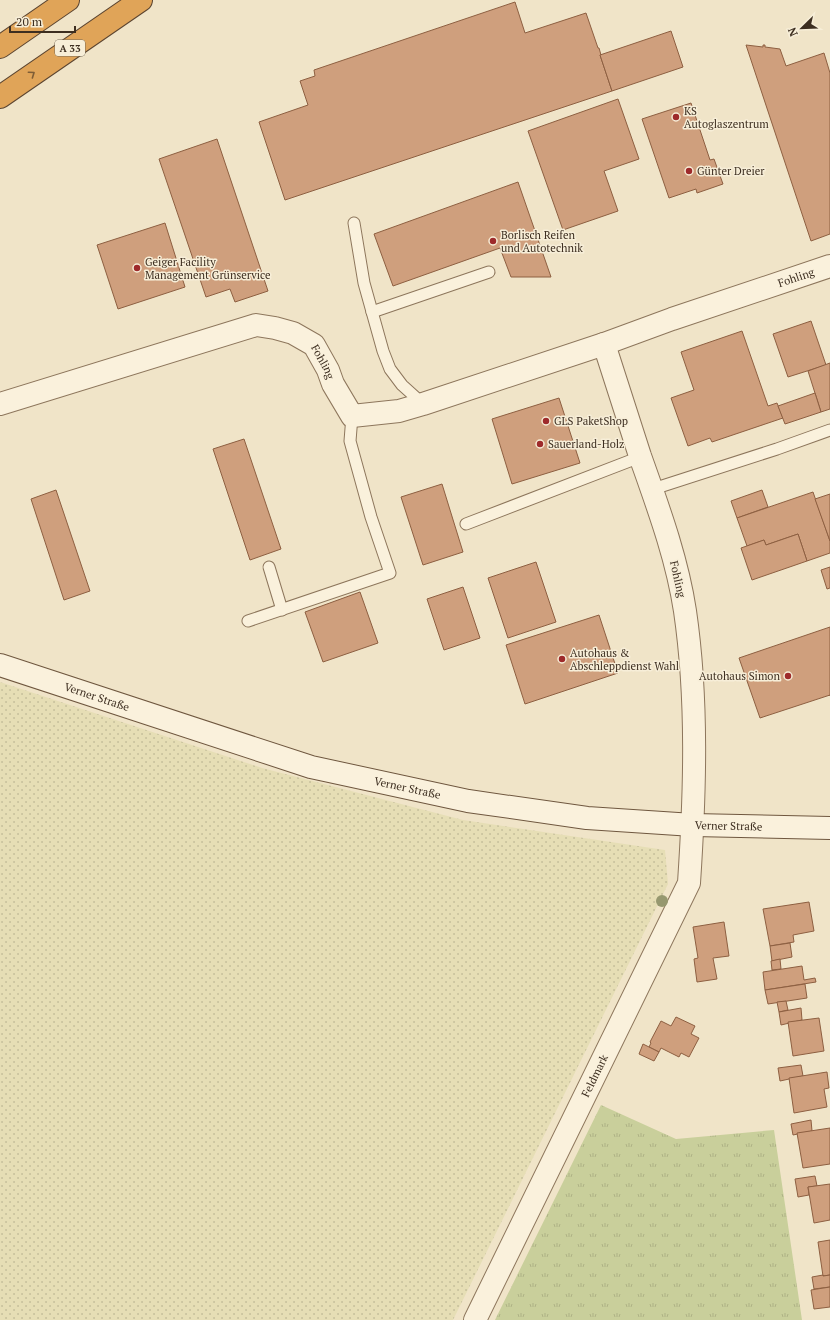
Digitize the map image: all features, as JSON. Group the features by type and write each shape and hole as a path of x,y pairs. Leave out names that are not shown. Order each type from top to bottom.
{"highway":[{"path":"0,47 68,0"},
{"name":"A 33","path":"0,97 140,0"}],"street":[{"name":"Fohling","path":"0,404 256,325 293,332 314,345 328,370 333,384 352,416 399,411 604,344 679,316 830,266"},
{"name":"Fohling","path":"604,344 640,457 653,489 674,560 685,617 693,683 693,825"},
{"name":"Verner Straße","path":"0,665 311,767 468,801 587,818 693,825 830,828"},
{"name":"Feldmark","path":"475,1320 689,883 693,825"}],"lane":[{"path":"354,223 364,283 382,351 390,369 402,385 423,404"},
{"path":"372,312 489,272"},
{"path":"248,621 390,573 371,517 350,441 352,416"},
{"path":"653,489 777,449 830,430"},
{"path":"466,524 640,457"},
{"path":"269,567 282,610"}],"shaded area":[{"path":"0,682 262,768 463,820 665,850 668,884 453,1320 0,1320"}],"green space":[{"path":"601,1105 676,1139 774,1130 802,1320 495,1320"}],"building":[{"path":"515,2 525,33 586,13 599,48 612,91 285,200 259,122 308,105 300,81 315,76 314,70"},
{"path":"671,31 683,67 612,91 600,55"},
{"path":"746,45 763,47 763,45 765,45 765,47 780,49 786,66 824,53 830,73 830,234 811,241"},
{"path":"618,99 639,159 604,171 618,211 563,230 528,131"},
{"path":"691,103 710,160 714,159 723,184 697,193 696,189 669,198 642,119"},
{"path":"217,139 268,291 235,302 230,289 206,297 159,159"},
{"path":"518,182 551,277 511,277 500,248 393,286 374,234"},
{"path":"165,223 185,287 118,309 97,245"},
{"path":"811,321 826,365 788,377 773,334"},
{"path":"742,331 768,406 777,403 783,418 712,442 710,438 688,446 671,398 694,390 681,352"},
{"path":"830,363 830,409 821,412 808,371"},
{"path":"815,393 821,412 785,424 778,406"},
{"path":"559,398 580,463 512,484 492,419"},
{"path":"244,439 281,549 250,560 213,449"},
{"path":"442,484 463,552 423,565 401,497"},
{"path":"56,490 90,591 64,600 31,499"},
{"path":"762,490 768,507 737,518 731,501"},
{"path":"813,492 830,541 830,553 807,561 798,534 766,545 764,540 747,546 737,518"},
{"path":"830,494 830,541 815,499"},
{"path":"798,534 807,561 752,580 741,548 764,540 766,545"},
{"path":"536,562 556,622 508,638 488,578"},
{"path":"830,567 830,588 827,589 821,570"},
{"path":"463,587 480,638 444,650 427,599"},
{"path":"360,592 378,643 323,662 305,612"},
{"name":"Autohaus & Abschleppdienst Wahl","path":"599,615 618,673 525,704 506,645"},
{"name":"Autohaus Simon","path":"830,627 830,695 760,718 739,658"},
{"path":"809,902 814,931 793,935 794,942 770,946 763,909"},
{"path":"724,922 729,956 713,958 717,979 697,982 694,959 698,958 693,927"},
{"path":"790,943 792,957 772,961 770,946"},
{"path":"780,959 781,969 772,970 771,961"},
{"path":"802,966 804,980 815,978 816,982 765,990 763,972"},
{"path":"805,984 807,998 768,1004 765,990"},
{"path":"786,1001 788,1010 779,1012 777,1002"},
{"path":"801,1008 802,1020 781,1025 779,1012"},
{"path":"676,1017 695,1026 691,1034 699,1038 689,1057 681,1053 679,1057 661,1048 659,1052 649,1047 661,1021 671,1026"},
{"path":"819,1018 824,1051 793,1056 788,1022"},
{"path":"643,1044 659,1052 654,1061 639,1054"},
{"path":"801,1065 803,1076 780,1081 778,1068"},
{"path":"827,1072 829,1088 824,1089 827,1107 794,1113 789,1078"},
{"path":"811,1120 812,1131 793,1135 791,1124"},
{"path":"830,1128 830,1164 803,1168 797,1133"},
{"path":"815,1176 817,1186 808,1187 809,1195 798,1197 795,1179"},
{"path":"830,1184 830,1220 814,1223 808,1187"},
{"path":"830,1240 830,1275 823,1276 818,1242"},
{"path":"830,1275 830,1287 814,1289 812,1277"},
{"path":"830,1287 830,1307 814,1309 811,1290"}],"place":[{"name":"KS Autoglaszentrum","path":"676,117"},
{"name":"Günter Dreier","path":"689,171"},
{"name":"Borlisch Reifen und Autotechnik","path":"493,241"},
{"name":"Geiger Facility Management Grünservice","path":"137,268"},
{"name":"GLS PaketShop","path":"546,421"},
{"name":"Sauerland-Holz","path":"540,444"},
{"name":"Autohaus & Abschleppdienst Wahl","path":"562,659"},
{"name":"Autohaus Simon","path":"788,676"}]}
